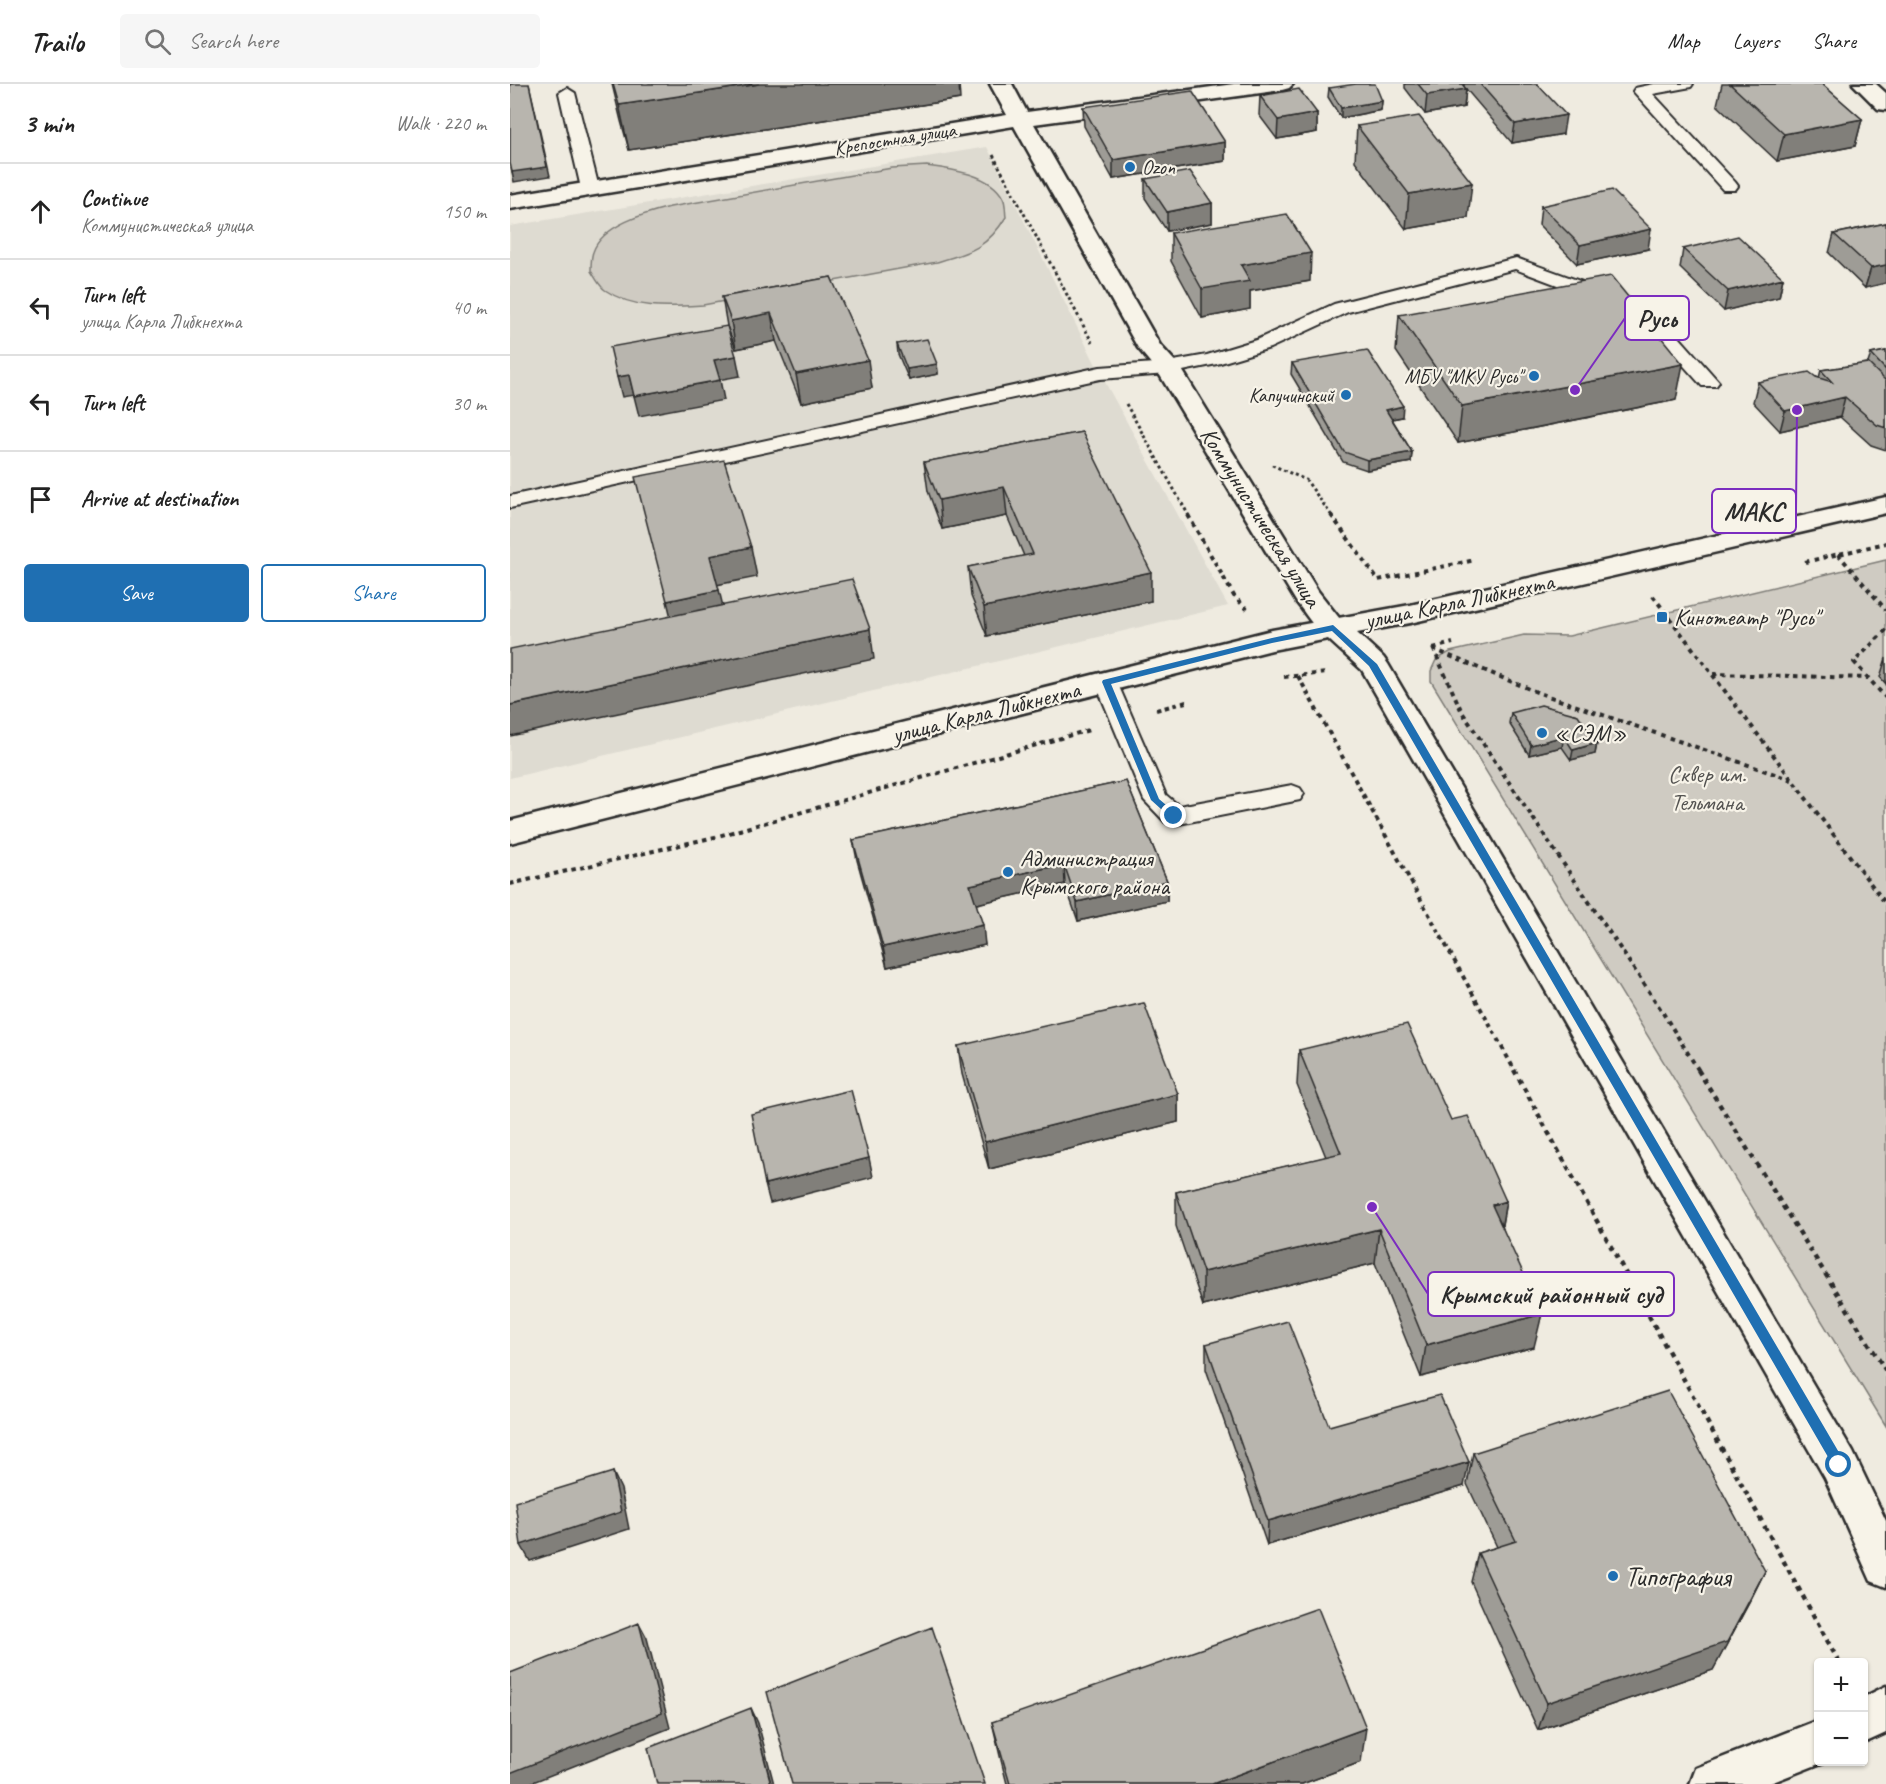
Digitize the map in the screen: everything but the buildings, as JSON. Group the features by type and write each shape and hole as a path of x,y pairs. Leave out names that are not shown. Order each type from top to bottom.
{"main road":[{"name":"Коммунистическая улица","path":"1001,84 1150,348 1168,368 1307,597 1333,628 1372,664 1839,1465 1886,1567"},
{"name":"Крепостная улица","path":"510,202 1020,118 1282,84"},
{"path":"1864,84 1886,104"},
{"name":"улица Карла Либкнехта","path":"510,832 1272,640 1410,614 1886,505"},
{"path":"1868,1718 1886,1708"},
{"path":"1712,1784 1814,1744"}],"lane":[{"path":"1684,84 1641,91 1729,186"},
{"path":"567,93 590,188"},
{"path":"510,502 1100,373 1168,368 1210,360 1263,344 1341,308 1516,262 1628,305 1665,333 1709,382"},
{"path":"1106,682 1155,800 1174,816 1292,794"}],"path":[{"path":"1306,480 1378,580"},
{"path":"1838,554 1886,610"},
{"path":"1653,596 1886,904"},
{"path":"1886,630 1854,662 1886,698"},
{"path":"1793,780 1539,693 1433,648 1462,712 1658,1005 1886,1371"},
{"path":"1277,678 1331,672"},
{"path":"1712,674 1868,678"},
{"path":"1298,676 1837,1658"},
{"path":"1152,712 1198,699"},
{"path":"510,884 715,837 1095,728"}],"shaded area":[{"path":"987,147 1100,373 1228,606 510,778 510,226"}],"green space":[{"path":"927,166 980,178 997,190 1004,200 1006,217 992,236 969,252 937,262 703,305 652,306 628,301 603,288 591,271 593,252 605,234 615,227 649,213 670,207 892,168"},
{"name":"Сквер им. Тельмана","path":"1886,560 1886,1426 1431,681 1431,671 1436,660 1450,652 1524,635 1569,636"}],"place":[{"name":"Ozon","path":"1130,167"},
{"name":"МБУ \"МКУ Русь\"","path":"1534,376"},
{"name":"Русь","path":"1575,390"},
{"name":"Капучинский","path":"1346,395"},
{"name":"МАКС","path":"1797,410"},
{"name":"Кинотеатр \"Русь\"","path":"1662,617"},
{"name":"«СЭМ»","path":"1542,733"},
{"name":"Администрация Крымского района","path":"1008,872"},
{"name":"Крымский районный суд","path":"1372,1207"},
{"name":"Типография","path":"1613,1576"}],"route":[{"path":"1174,816 1155,800 1106,682 1272,640 1333,628 1372,664 1839,1465"}]}
